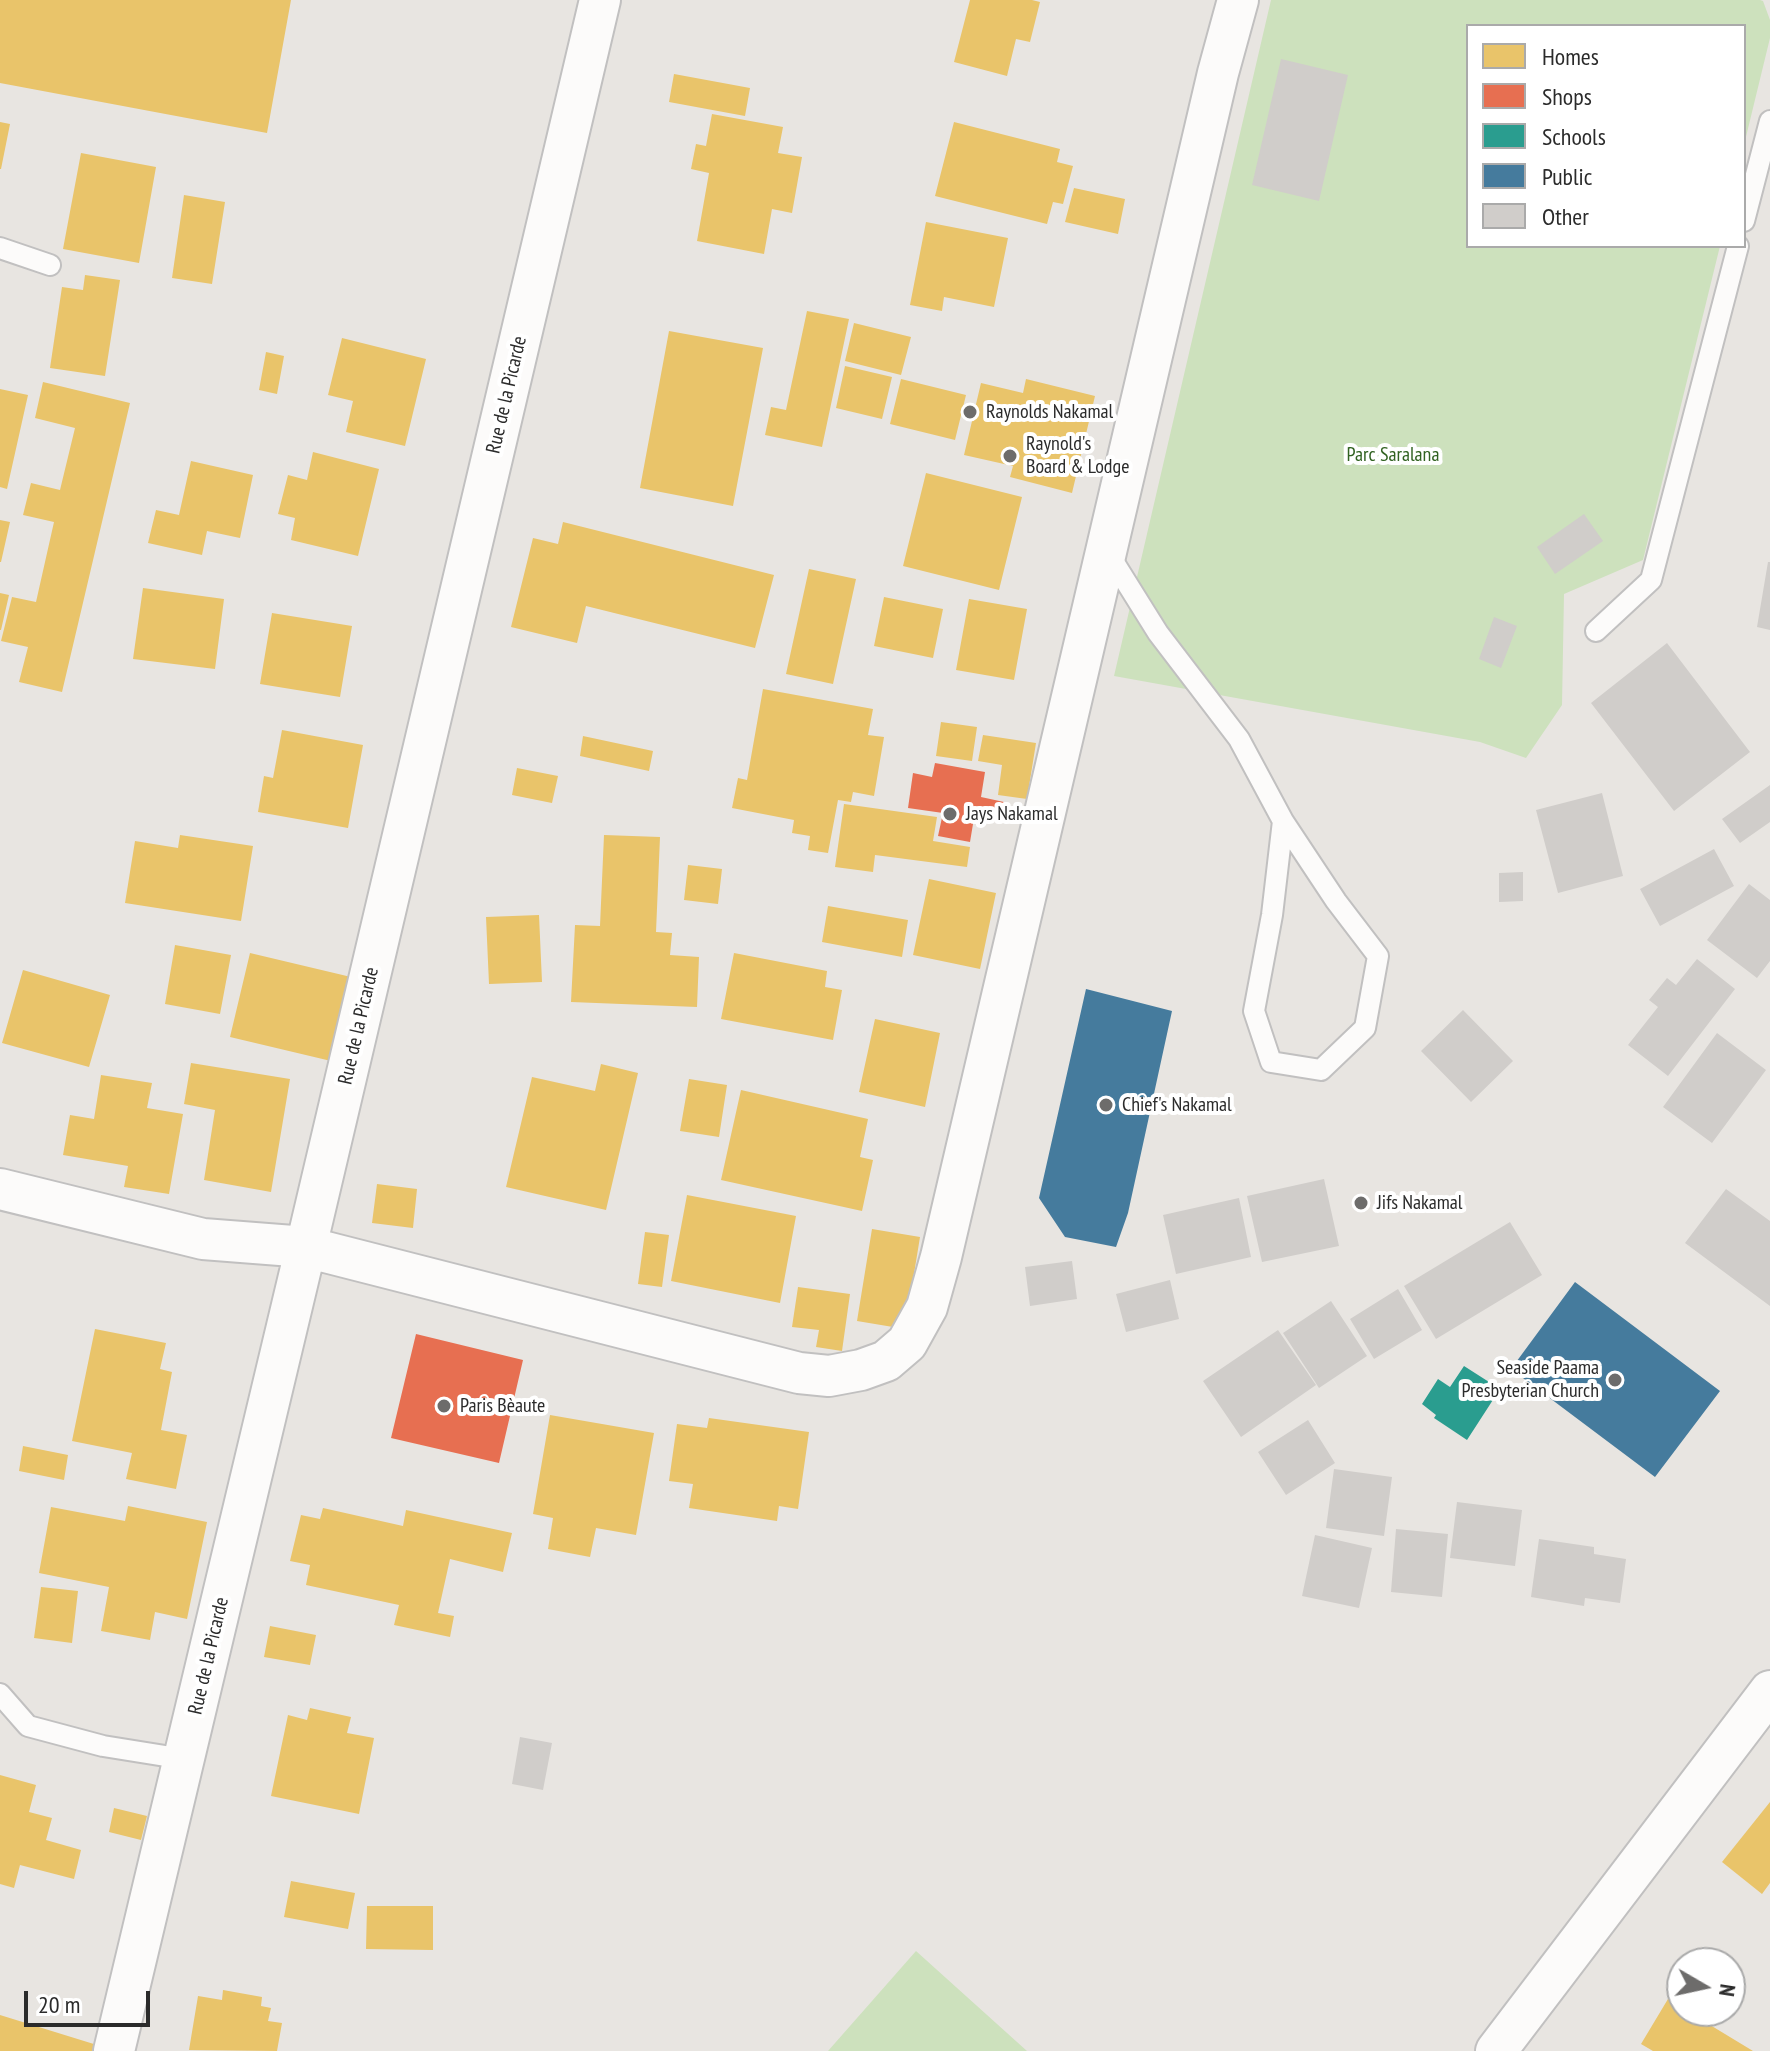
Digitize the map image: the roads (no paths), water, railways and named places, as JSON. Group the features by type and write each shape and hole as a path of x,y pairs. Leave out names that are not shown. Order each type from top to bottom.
{"street":[{"name":"Rue de la Picarde","path":"114,2051 600,0"},
{"path":"0,1189 203,1239 306,1247 799,1373 829,1376 861,1370 886,1361 907,1343 927,1307 941,1257 1218,73 1238,0"},
{"path":"1496,2051 1770,1691"}],"lane":[{"path":"1746,213 1770,121"},
{"path":"0,248 50,265"},
{"path":"1596,631 1651,580 1737,248"},
{"path":"1106,550 1158,633 1239,739 1283,821 1336,901 1378,956 1365,1028 1321,1070 1271,1062 1254,1011 1272,915 1283,821"},
{"path":"0,1694 28,1726 103,1746 184,1759"}],"place":[{"name":"Raynolds Nakamal","path":"970,412"},
{"name":"Raynold's Board & Lodge","path":"1010,456"},
{"name":"Jays Nakamal","path":"950,814"},
{"name":"Chief's Nakamal","path":"1106,1105"},
{"name":"Jifs Nakamal","path":"1361,1203"},
{"name":"Seaside Paama Presbyterian Church","path":"1615,1380"},
{"name":"Paris Bèaute","path":"444,1406"}],"park label":[{"name":"Parc Saralana","path":"1393,455"}]}
